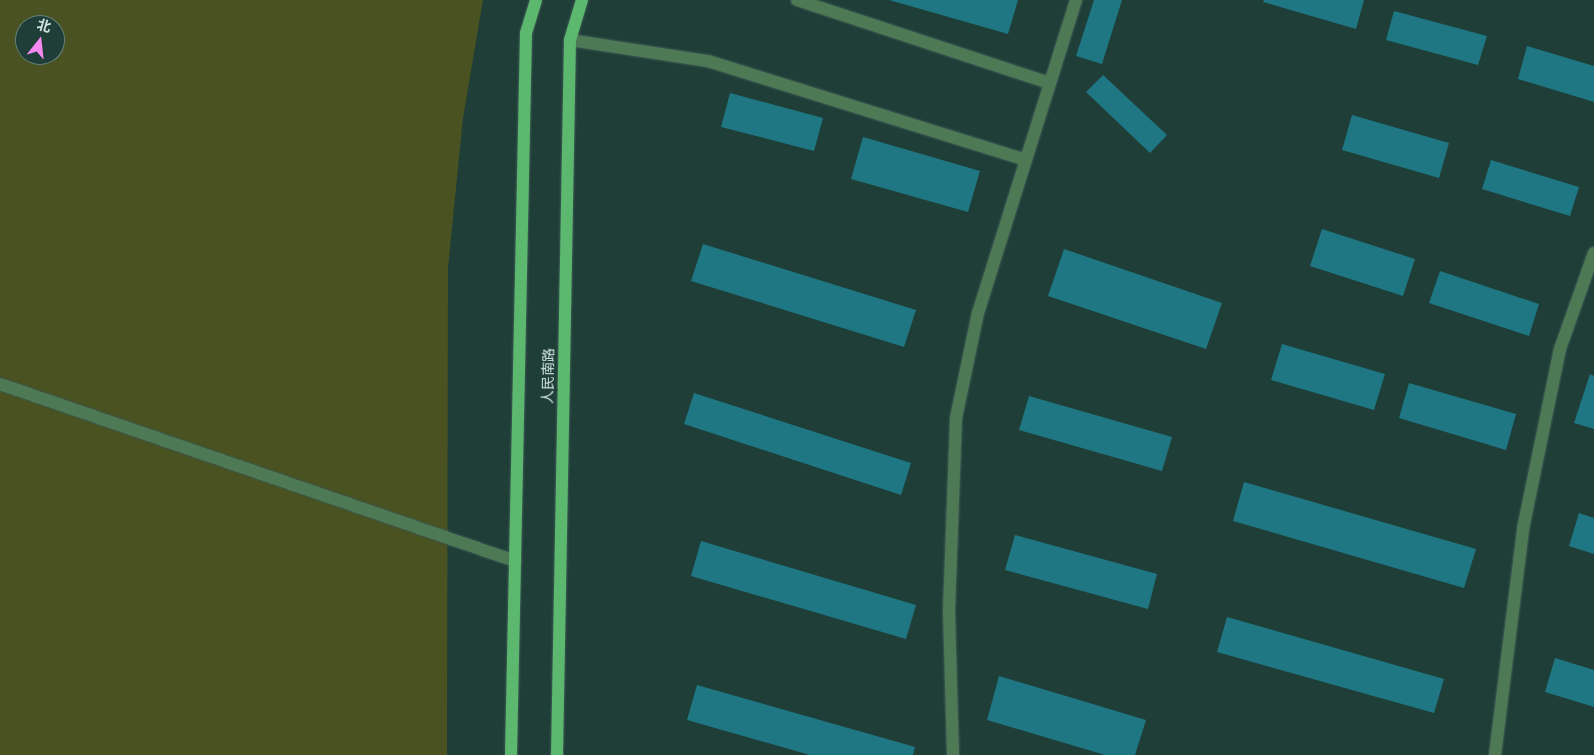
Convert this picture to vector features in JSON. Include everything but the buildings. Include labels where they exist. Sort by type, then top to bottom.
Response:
[{"type":"main road","points":[[511,755],[526,33],[536,0]]},
{"type":"main road","name":"人民南路","points":[[557,755],[570,40],[582,0]]},
{"type":"lane","points":[[797,0],[1050,83]]},
{"type":"lane","points":[[953,755],[949,610],[956,418],[978,313],[1076,0]]},
{"type":"lane","points":[[570,40],[708,61],[1026,160]]},
{"type":"lane","points":[[1496,755],[1523,529],[1560,349],[1594,253]]},
{"type":"lane","points":[[0,384],[515,561]]},
{"type":"green space","points":[[0,0],[483,0],[463,118],[448,268],[447,755],[0,755]]}]
